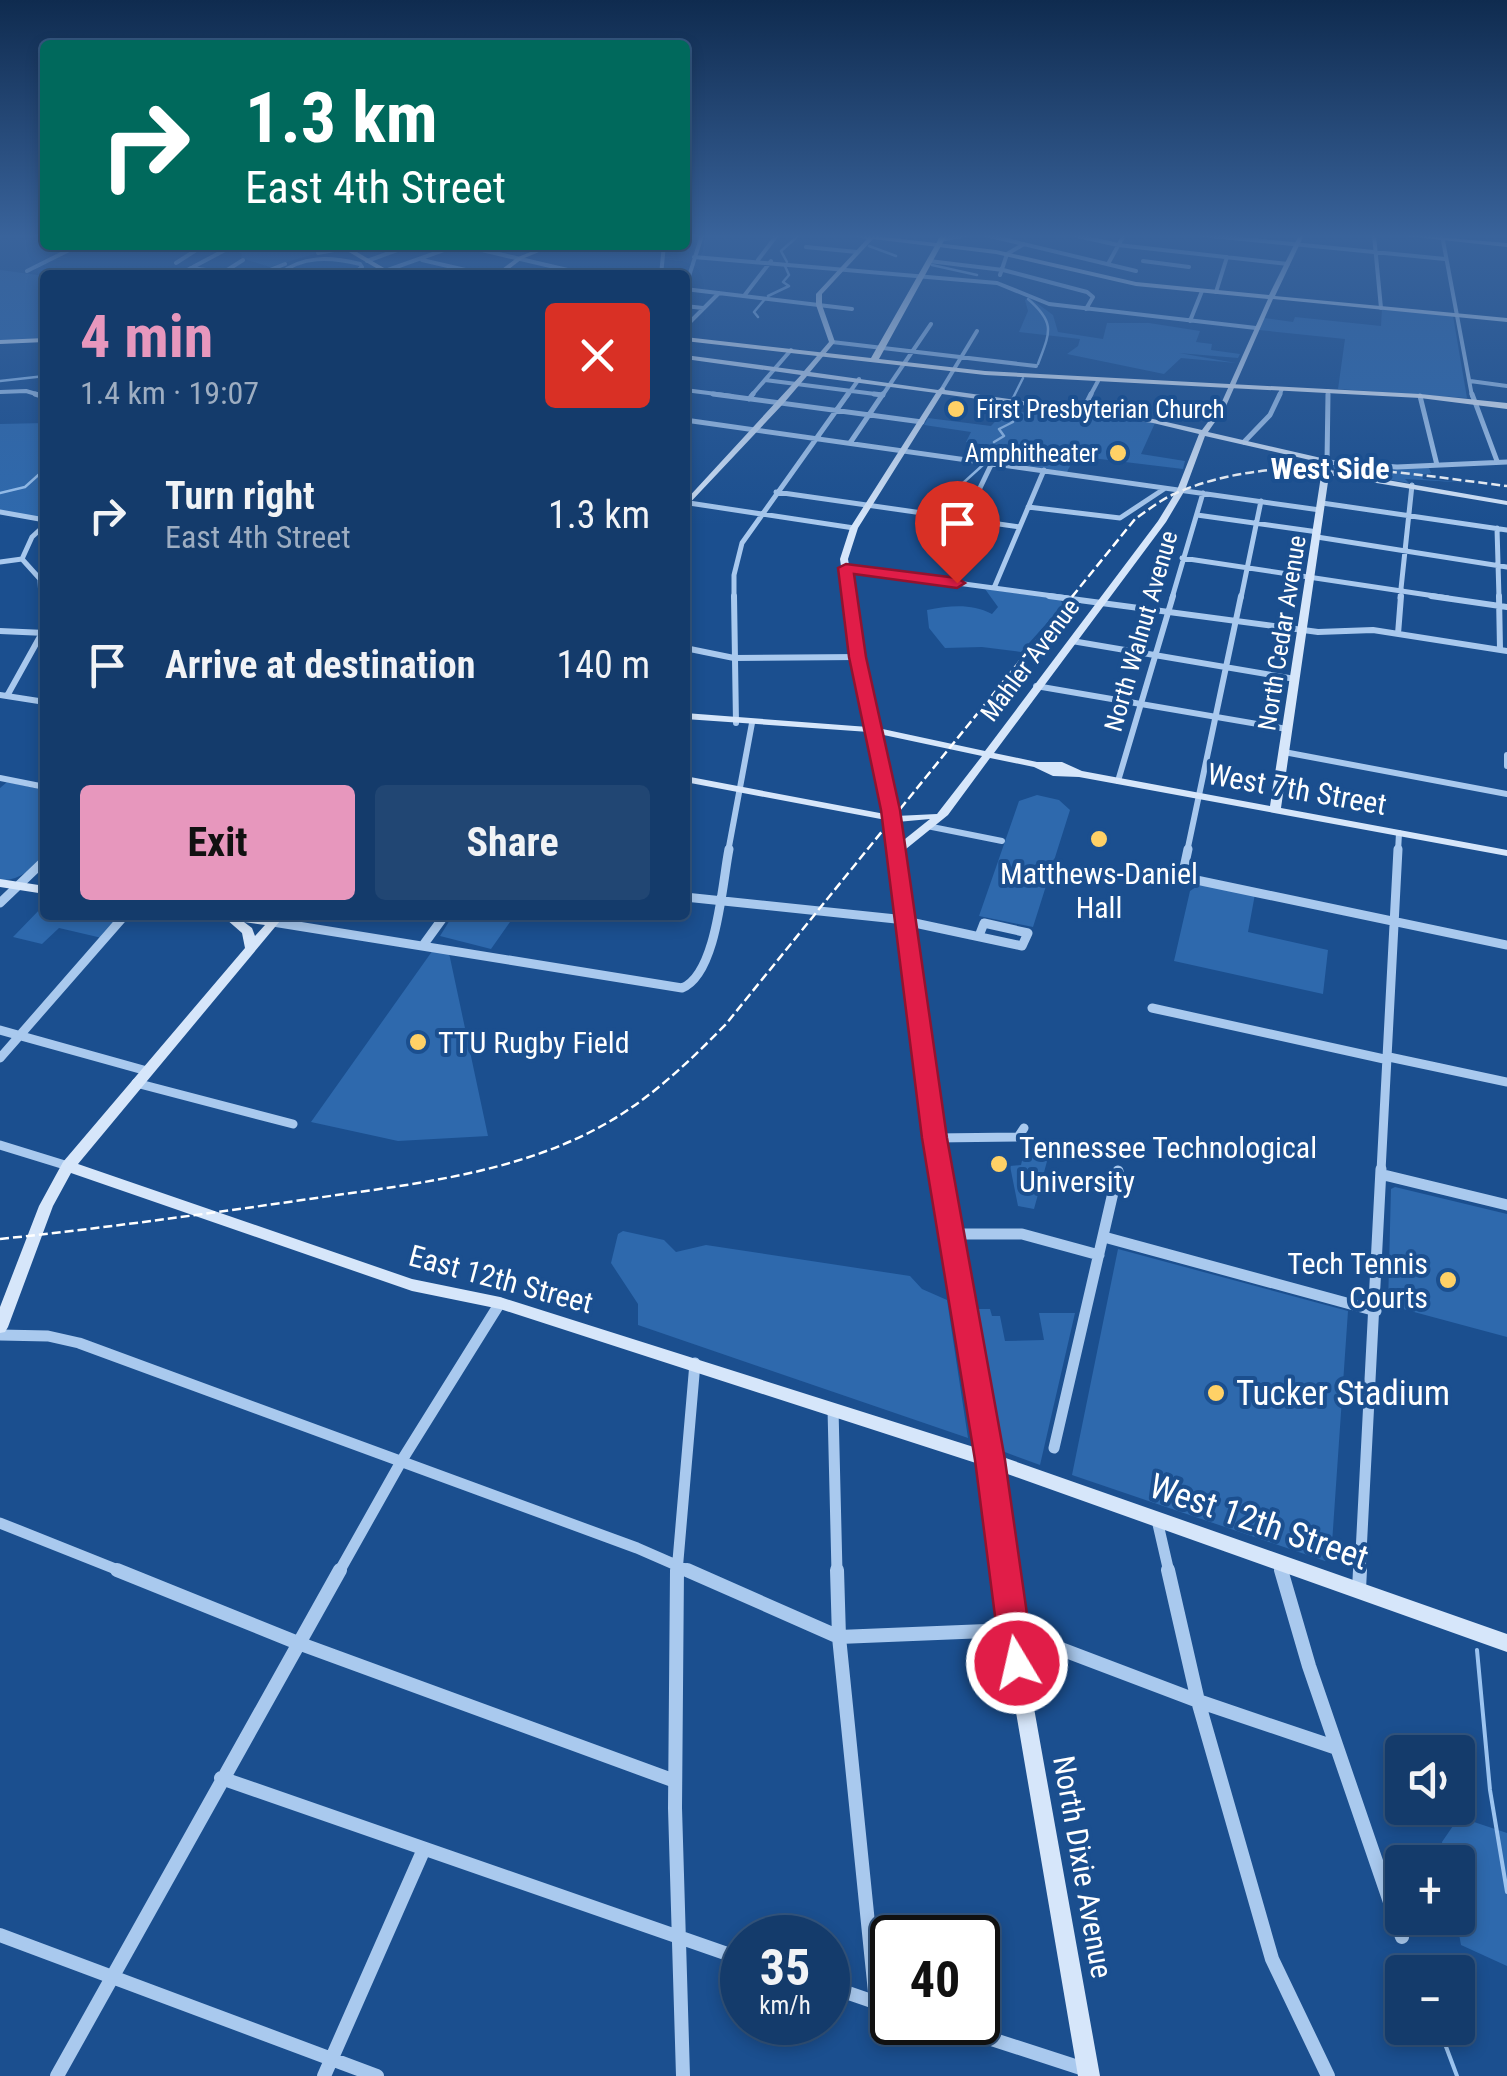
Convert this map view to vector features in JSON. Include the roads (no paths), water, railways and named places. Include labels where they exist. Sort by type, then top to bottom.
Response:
[{"type":"main road","points":[[874,360],[891,332]]},
{"type":"main road","points":[[690,340],[1098,381],[1420,396],[1507,406]]},
{"type":"main road","points":[[795,350],[831,343]]},
{"type":"street","points":[[690,502],[782,403],[831,343],[830,332]]},
{"type":"street","points":[[850,443],[926,332]]},
{"type":"street","points":[[942,389],[976,332]]},
{"type":"street","name":"North Walnut Avenue","points":[[1181,490],[1190,462],[1223,406],[1254,332]]},
{"type":"street","points":[[1461,332],[1472,401],[1497,461]]},
{"type":"street","points":[[0,342],[40,340]]},
{"type":"street","points":[[831,343],[1036,366]]},
{"type":"street","points":[[749,399],[795,350]]},
{"type":"street","points":[[690,358],[1083,410],[1206,432],[1344,474],[1507,503]]},
{"type":"street","points":[[736,722],[736,558],[744,535],[874,360]]},
{"type":"street","points":[[765,380],[884,395]]},
{"type":"street","points":[[1083,410],[1098,381]]},
{"type":"street","points":[[1470,381],[1507,386]]},
{"type":"street","points":[[1244,442],[1270,414],[1282,388]]},
{"type":"street","name":"North Dixie Avenue","points":[[942,389],[854,528],[845,548],[846,568],[858,657],[892,825],[934,1138],[990,1460],[1012,1630],[1089,2073]]},
{"type":"street","points":[[0,392],[26,391],[40,396]]},
{"type":"street","points":[[690,391],[922,422]]},
{"type":"street","points":[[1328,391],[1328,467]]},
{"type":"street","points":[[690,398],[696,392]]},
{"type":"street","points":[[1420,396],[1437,465]]},
{"type":"street","points":[[690,421],[1261,502],[1406,515],[1507,530]]},
{"type":"street","points":[[1028,507],[1126,517],[1144,500],[1169,488],[1190,462]]},
{"type":"street","points":[[1328,467],[1507,462]]},
{"type":"street","points":[[950,550],[992,463]]},
{"type":"street","name":"North Cedar Avenue","points":[[1275,810],[1328,467]]},
{"type":"street","points":[[994,588],[1044,470]]},
{"type":"street","points":[[1398,634],[1406,515],[1412,485]]},
{"type":"street","name":"Mahler Avenue","points":[[923,823],[944,813],[1148,542],[1181,490]]},
{"type":"street","points":[[776,492],[1020,527]]},
{"type":"street","name":"North Walnut Avenue","points":[[1118,781],[1204,493]]},
{"type":"street","points":[[1261,502],[1182,877],[1507,945]]},
{"type":"street","points":[[690,505],[854,528]]},
{"type":"street","points":[[0,512],[40,521]]},
{"type":"street","points":[[1197,515],[1507,567]]},
{"type":"street","points":[[22,559],[40,528]]},
{"type":"street","points":[[846,568],[1302,630],[1330,633],[1358,629],[1503,650],[1496,528]]},
{"type":"street","points":[[1182,558],[1503,606]]},
{"type":"street","points":[[0,562],[22,559],[38,573],[40,583]]},
{"type":"street","points":[[0,631],[40,633]]},
{"type":"street","points":[[40,638],[3,695],[40,701]]},
{"type":"street","points":[[1072,641],[1295,679]]},
{"type":"street","points":[[690,649],[734,658],[858,657]]},
{"type":"street","points":[[1036,686],[1287,729]]},
{"type":"street","name":"West 7th Street","points":[[690,717],[875,730],[1037,766],[1056,764],[1079,774],[1507,852]]},
{"type":"street","points":[[282,920],[671,988],[692,984],[708,961],[752,724]]},
{"type":"street","points":[[1284,752],[1507,794]]},
{"type":"street","points":[[1506,755],[1507,766]]},
{"type":"street","points":[[0,778],[40,786]]},
{"type":"street","points":[[690,781],[892,825],[923,823],[1002,841]]},
{"type":"street","points":[[896,852],[923,823]]},
{"type":"street","points":[[1359,1590],[1384,1175],[1386,1058],[1397,922],[1399,833]]},
{"type":"street","points":[[0,903],[40,865]]},
{"type":"street","points":[[0,884],[40,889]]},
{"type":"street","points":[[690,899],[906,921],[1024,946],[1028,933],[984,924],[979,936]]},
{"type":"street","points":[[0,1058],[121,920]]},
{"type":"street","points":[[232,920],[246,929],[251,949]]},
{"type":"street","points":[[0,1327],[46,1206],[68,1166],[275,920]]},
{"type":"street","points":[[424,944],[441,920]]},
{"type":"street","points":[[1152,1008],[1507,1082]]},
{"type":"street","points":[[0,1030],[147,1071]]},
{"type":"street","points":[[136,1083],[293,1124]]},
{"type":"street","points":[[934,1138],[1018,1137],[1024,1128]]},
{"type":"street","name":"East 12th Street","points":[[0,1145],[412,1284],[500,1303],[990,1460]]},
{"type":"street","points":[[1054,1448],[1118,1171]]},
{"type":"street","points":[[1384,1175],[1507,1204]]},
{"type":"street","points":[[949,1234],[1022,1234],[1099,1254]]},
{"type":"street","points":[[1104,1237],[1376,1311]]},
{"type":"street","points":[[56,2076],[402,1460],[500,1303]]},
{"type":"street","points":[[0,1336],[48,1336],[79,1343],[402,1460],[677,1566],[839,1637],[1012,1630],[1198,1701],[1337,1748]]},
{"type":"street","points":[[683,2076],[676,1937],[677,1566],[686,1422],[695,1363]]},
{"type":"street","points":[[833,1409],[839,1637],[870,1943]]},
{"type":"street","name":"West 12th Street","points":[[990,1460],[1507,1643]]},
{"type":"street","points":[[1156,1518],[1198,1701],[1272,1960],[1328,2076]]},
{"type":"street","points":[[0,1523],[298,1643],[675,1780]]},
{"type":"street","points":[[1278,1561],[1402,1938]]},
{"type":"street","points":[[222,1778],[720,1951]]},
{"type":"street","points":[[324,2076],[424,1849]]},
{"type":"street","points":[[0,1936],[377,2076]]},
{"type":"street","points":[[1000,2043],[1089,2073]]},
{"type":"waterway","points":[[1038,364],[1047,332]]},
{"type":"waterway","points":[[0,381],[40,377]]},
{"type":"waterway","points":[[1013,398],[1023,378]]},
{"type":"waterway","points":[[994,442],[1004,436],[999,429],[1013,422],[1007,417]]},
{"type":"waterway","points":[[931,512],[984,464]]},
{"type":"waterway","points":[[0,493],[25,487],[40,474]]},
{"type":"waterway","points":[[927,517],[923,525],[933,537],[931,542]]},
{"type":"waterway","points":[[1477,1650],[1490,1790],[1507,1892]]},
{"type":"waterway","points":[[1445,2045],[1457,2076]]},
{"type":"railway","points":[[0,1239],[419,1183],[493,1168],[563,1145],[596,1129],[665,1082],[726,1024],[1135,519],[1149,509],[1174,494],[1213,480],[1296,468],[1382,471],[1507,486]]},
{"type":"place","name":"First Presbyterian Church","points":[[956,409]]},
{"type":"place","name":"Amphitheater","points":[[1118,453]]},
{"type":"place","name":"Matthews-Daniel Hall","points":[[1099,839]]},
{"type":"place","name":"TTU Rugby Field","points":[[418,1042]]},
{"type":"place","name":"Tennessee Technological University","points":[[999,1164]]},
{"type":"place","name":"Tech Tennis Courts","points":[[1448,1280]]},
{"type":"place","name":"Tucker Stadium","points":[[1216,1393]]},
{"type":"district","name":"West Side","points":[[1330,468]]}]
